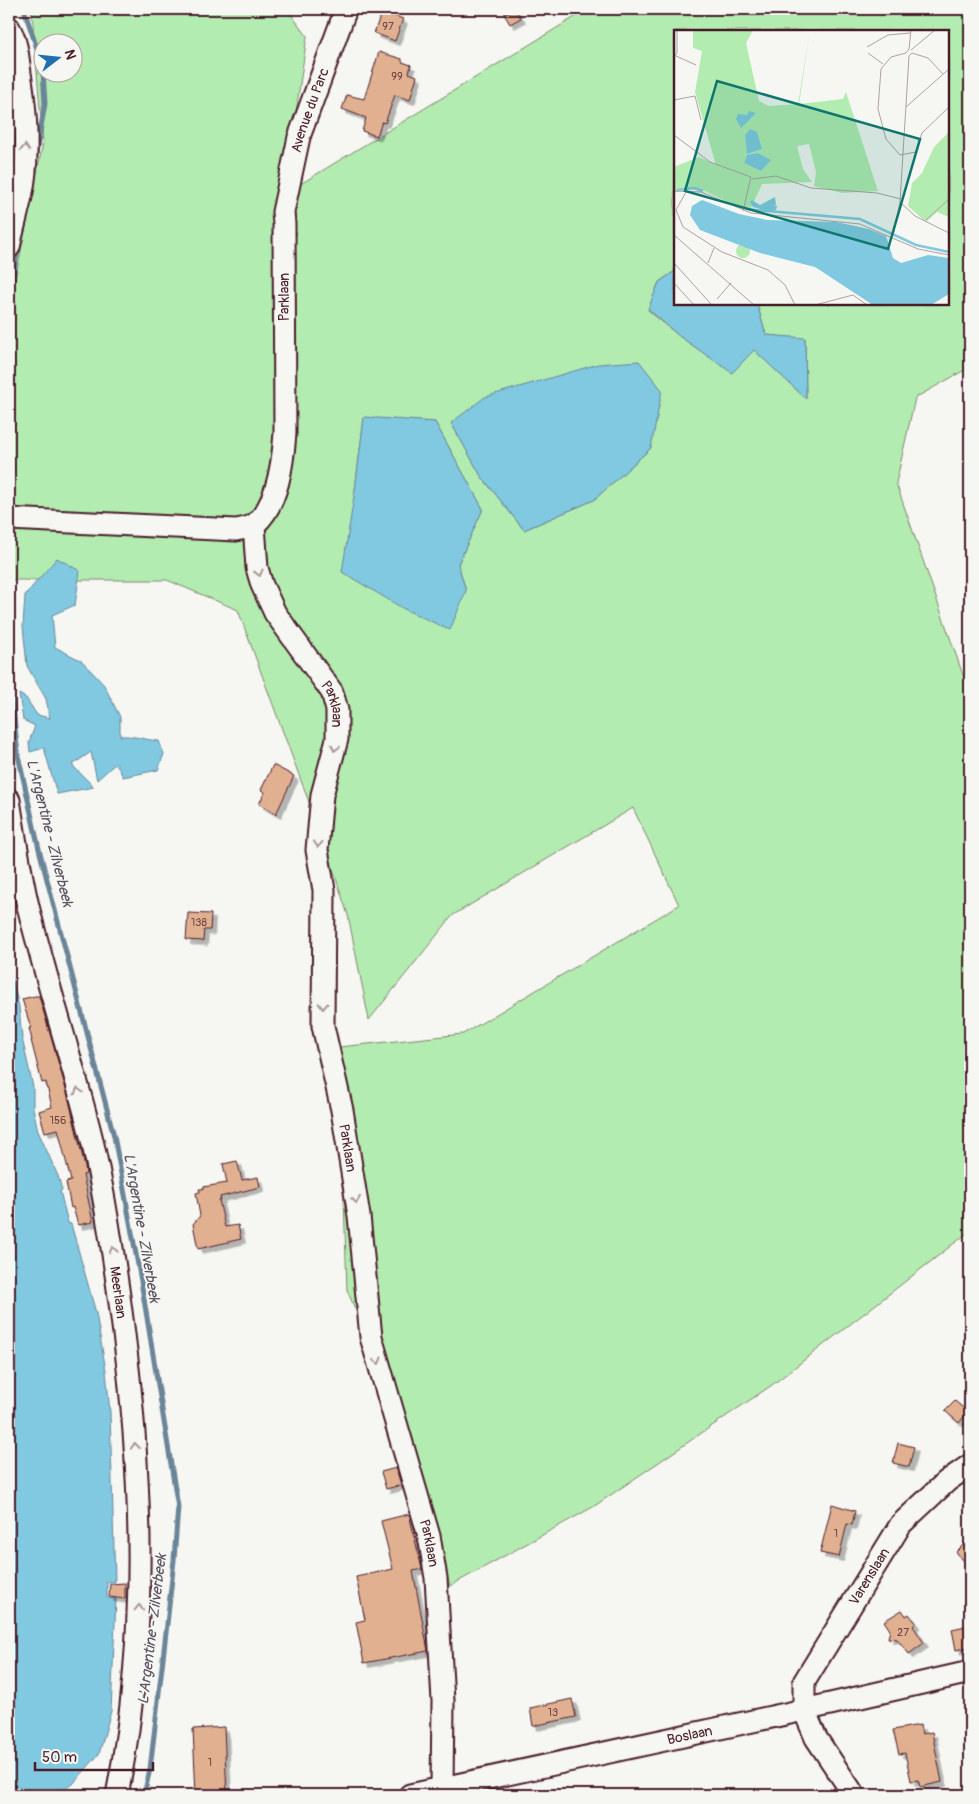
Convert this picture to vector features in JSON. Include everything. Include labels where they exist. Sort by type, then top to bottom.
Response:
[{"type":"street","name":"Avenue du Parc","points":[[282,212],[299,137],[346,9]]},
{"type":"street","points":[[9,28],[17,53],[24,94],[26,134],[23,187],[9,247]]},
{"type":"street","name":"Parklaan","points":[[282,212],[284,224],[285,433],[283,465],[275,491],[265,511],[254,525],[257,568],[275,613],[332,692],[337,710],[337,740],[322,796],[317,850],[324,890],[322,1026],[345,1129],[359,1216],[372,1337],[429,1536],[436,1578],[443,1701],[442,1788]]},
{"type":"street","points":[[9,520],[236,530],[254,525]]},
{"type":"street","name":"Meerlaan","points":[[9,800],[28,908],[92,1141],[114,1255],[132,1395],[140,1518],[140,1611],[131,1710],[117,1795]]},
{"type":"street","name":"Varenslaan","points":[[804,1710],[804,1682],[901,1524],[947,1480],[970,1465]]},
{"type":"street","name":"Boslaan","points":[[416,1795],[970,1672]]},
{"type":"street","points":[[804,1710],[816,1738],[854,1795]]},
{"type":"green space","points":[[27,9],[287,9],[307,36],[284,194],[588,9],[970,9],[970,367],[915,398],[896,483],[970,695],[970,1231],[772,1385],[593,1507],[450,1586],[415,1448],[347,1290],[339,1047],[463,1034],[679,905],[633,808],[453,915],[369,1020],[348,915],[327,851],[238,610],[167,580],[9,580],[9,309],[43,143],[38,82],[82,82],[82,32],[34,32],[32,13]],"holes":[[[364,418],[435,422],[483,509],[458,564],[466,591],[355,490]],[[452,424],[651,448],[594,500],[524,530],[481,476]]]},
{"type":"water","points":[[674,272],[674,305],[757,305],[766,335],[805,338],[806,399],[754,350],[732,373],[679,336],[648,309],[659,282]]},
{"type":"water","points":[[639,361],[662,390],[651,448],[594,500],[524,530],[481,476],[451,423],[485,397],[598,364]]},
{"type":"water","points":[[364,417],[435,422],[483,509],[458,564],[466,591],[450,630],[404,609],[342,572]]},
{"type":"water","points":[[57,558],[80,571],[75,605],[52,615],[55,647],[82,661],[104,685],[120,717],[120,736],[159,741],[164,754],[158,770],[123,777],[116,763],[97,780],[91,752],[72,765],[94,787],[57,794],[44,748],[30,752],[29,742],[35,726],[23,720],[19,694],[26,698],[37,715],[50,718],[46,699],[27,666],[23,626],[25,595]]},
{"type":"water","points":[[9,964],[19,1007],[22,1038],[33,1087],[33,1108],[38,1131],[58,1176],[68,1223],[71,1224],[96,1313],[106,1371],[110,1412],[115,1582],[107,1582],[107,1598],[116,1599],[111,1711],[99,1754],[73,1784],[53,1795],[9,1795]]},
{"type":"building","points":[[515,9],[521,18],[510,24],[504,14]]},
{"type":"building","points":[[382,11],[403,19],[395,41],[374,33]]},
{"type":"building","points":[[379,52],[402,59],[402,62],[411,65],[409,73],[417,76],[410,100],[395,95],[385,123],[382,122],[377,136],[362,131],[366,118],[342,109],[347,95],[364,99]]},
{"type":"building","points":[[273,765],[294,776],[276,814],[259,804],[265,792],[261,790]]},
{"type":"building","points":[[188,913],[211,914],[210,930],[204,930],[203,941],[186,940]]},
{"type":"building","points":[[39,996],[68,1096],[85,1167],[86,1174],[83,1175],[93,1222],[78,1225],[73,1207],[71,1208],[66,1182],[71,1181],[58,1129],[45,1132],[39,1111],[52,1107],[46,1082],[42,1083],[31,1040],[29,1028],[31,1028],[22,999]]},
{"type":"building","points":[[237,1161],[242,1180],[258,1177],[260,1187],[220,1197],[225,1227],[238,1225],[241,1239],[198,1249],[193,1224],[200,1216],[196,1193],[200,1192],[199,1189],[203,1189],[203,1187],[227,1183],[223,1164]]},
{"type":"building","points":[[955,1401],[968,1412],[959,1423],[945,1411]]},
{"type":"building","points":[[898,1443],[914,1447],[909,1467],[893,1463]]},
{"type":"building","points":[[396,1468],[401,1485],[386,1489],[381,1472]]},
{"type":"building","points":[[832,1504],[855,1511],[852,1525],[847,1524],[839,1557],[820,1553]]},
{"type":"building","points":[[409,1514],[422,1569],[413,1571],[428,1651],[364,1663],[356,1622],[365,1620],[356,1577],[393,1569],[381,1521]]},
{"type":"building","points":[[970,1538],[970,1568],[956,1552]]},
{"type":"building","points":[[125,1583],[125,1599],[109,1597],[110,1584]]},
{"type":"building","points":[[902,1610],[906,1616],[909,1614],[916,1623],[913,1626],[924,1643],[909,1654],[897,1639],[888,1638],[890,1630],[884,1621]]},
{"type":"building","points":[[970,1625],[970,1647],[956,1650],[952,1629]]},
{"type":"building","points":[[572,1699],[576,1717],[533,1726],[530,1708]]},
{"type":"building","points":[[920,1725],[922,1734],[932,1732],[942,1782],[920,1787],[918,1780],[911,1781],[905,1753],[899,1754],[893,1730]]},
{"type":"building","points":[[224,1727],[227,1795],[196,1795],[193,1729]]},
{"type":"waterway","name":"L'Argentine - Zilverbeek","points":[[24,9],[32,33]]},
{"type":"waterway","name":"L'Argentine - Zilverbeek","points":[[36,154],[45,104],[44,82]]},
{"type":"waterway","name":"L'Argentine - Zilverbeek","points":[[9,297],[18,248]]},
{"type":"waterway","name":"L'Argentine - Zilverbeek","points":[[9,672],[18,755],[39,849],[114,1136],[141,1281],[178,1507],[174,1560],[150,1769],[144,1795]]}]
